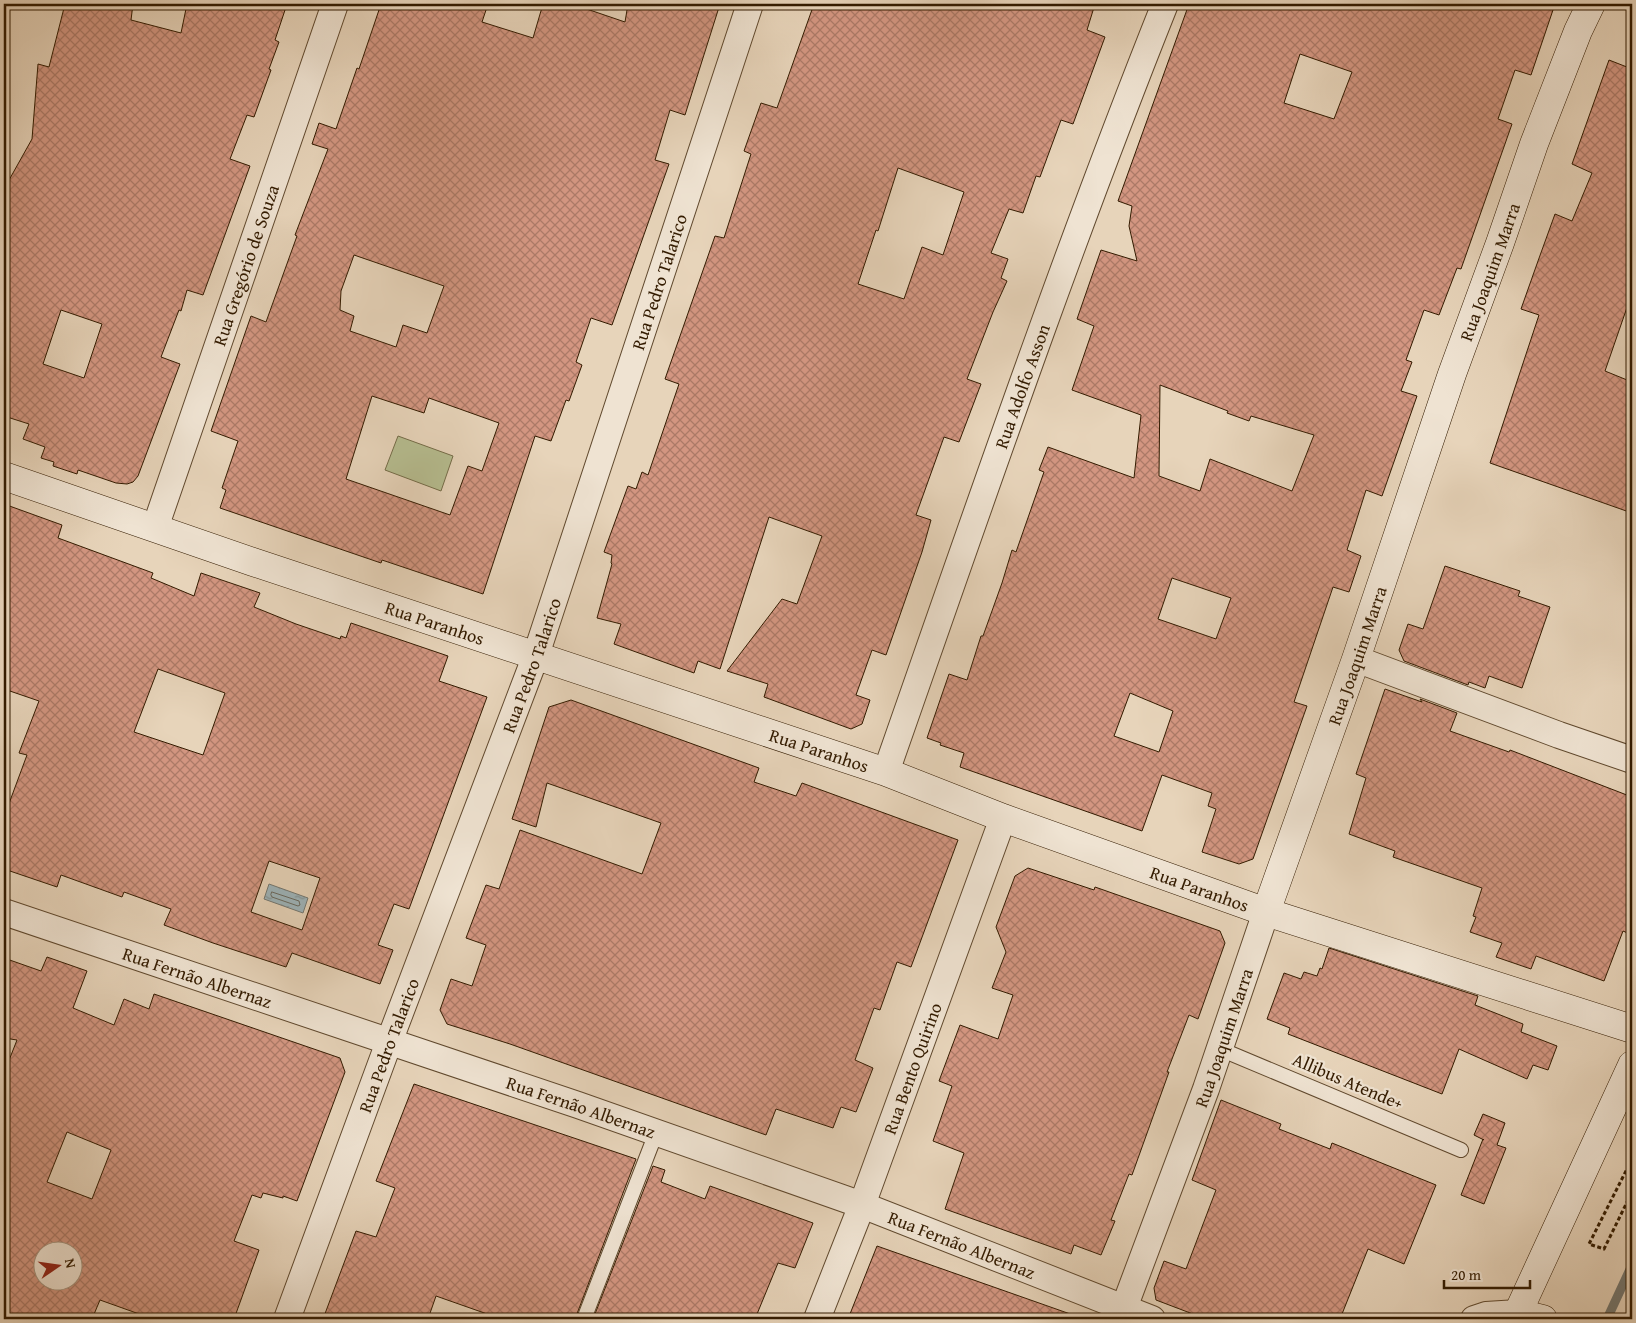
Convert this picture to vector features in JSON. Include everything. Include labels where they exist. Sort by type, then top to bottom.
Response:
[{"type":"street","name":"Rua Gregório de Souza","points":[[155,528],[335,4]]},
{"type":"street","name":"Rua Pedro Talarico","points":[[287,1319],[389,1042],[536,655],[750,4]]},
{"type":"street","name":"Rua Adolfo Asson","points":[[886,772],[1009,420],[1136,75],[1165,4]]},
{"type":"street","name":"Rua Joaquim Marra","points":[[1124,1308],[1220,1049],[1266,912],[1356,659],[1452,374],[1534,144],[1578,31],[1591,4]]},
{"type":"street","name":"Rua Paranhos","points":[[4,476],[262,566],[886,772],[1003,818],[1266,912],[1632,1029]]},
{"type":"street","points":[[1356,659],[1559,735],[1632,760]]},
{"type":"street","name":"Rua Bento Quirino","points":[[817,1319],[862,1205],[1003,818]]},
{"type":"street","name":"Rua Fernão Albernaz","points":[[4,912],[578,1105],[862,1205],[1152,1319]]},
{"type":"street","points":[[1474,1319],[1486,1315],[1525,1317],[1632,1066]]},
{"type":"lane","name":"Allibus Atende+","points":[[1220,1049],[1461,1150]]},
{"type":"lane","points":[[584,1319],[656,1133]]},
{"type":"path","points":[[1632,1159],[1589,1244],[1604,1249],[1632,1192]]},
{"type":"green space","points":[[398,436],[453,456],[441,491],[385,470]]},
{"type":"water","points":[[269,884],[308,898],[303,913],[264,899]]},
{"type":"building","points":[[65,4],[133,4],[131,20],[181,33],[187,4],[287,4],[275,40],[279,42],[269,69],[271,70],[254,117],[247,115],[230,159],[250,166],[203,295],[187,290],[181,311],[179,310],[161,357],[180,364],[138,476],[133,482],[127,484],[116,483],[78,470],[77,474],[53,466],[54,462],[41,458],[45,447],[23,439],[29,424],[4,416],[4,189],[32,139],[38,64],[49,67]],"holes":[[[61,310],[102,324],[84,378],[43,364]]]},
{"type":"building","points":[[381,4],[488,4],[482,22],[533,38],[543,4],[572,4],[625,22],[628,4],[720,4],[685,115],[670,110],[655,160],[669,164],[612,325],[591,318],[576,362],[582,365],[569,401],[566,400],[551,441],[535,436],[483,594],[382,560],[381,563],[220,508],[226,490],[222,488],[238,441],[211,431],[251,316],[266,322],[297,236],[295,235],[328,149],[312,144],[319,123],[336,129],[357,68],[359,69]],"holes":[[[354,255],[444,286],[427,333],[403,325],[396,347],[350,331],[354,316],[340,310],[341,291]],[[372,396],[424,413],[429,398],[499,423],[482,471],[468,466],[450,515],[346,479]]]},
{"type":"building","points":[[814,4],[1095,4],[1087,30],[1105,37],[1073,124],[1061,120],[1040,177],[1036,176],[1023,213],[1009,209],[991,253],[1008,259],[1001,278],[1007,281],[967,379],[981,384],[959,442],[944,437],[916,515],[931,520],[922,552],[886,655],[872,650],[856,695],[870,700],[862,724],[851,729],[764,697],[768,684],[727,671],[782,599],[797,604],[822,536],[769,517],[720,669],[698,661],[694,673],[614,644],[621,624],[597,618],[612,564],[612,555],[604,552],[628,486],[636,489],[642,472],[648,475],[679,384],[665,379],[715,236],[724,238],[751,154],[744,151],[761,103],[777,108]],"holes":[[[898,168],[964,192],[943,255],[922,247],[904,299],[858,284],[876,230],[878,231]]]},
{"type":"building","points":[[1189,4],[1477,4],[1534,6],[1535,4],[1555,4],[1531,75],[1515,70],[1498,119],[1512,124],[1461,269],[1457,268],[1439,315],[1424,310],[1406,360],[1412,362],[1401,391],[1417,396],[1382,496],[1366,490],[1347,550],[1361,556],[1349,592],[1333,587],[1294,702],[1307,706],[1253,859],[1239,864],[1202,852],[1216,809],[1208,806],[1212,793],[1162,775],[1142,831],[960,767],[964,753],[940,745],[941,743],[927,738],[949,674],[967,680],[1012,550],[1016,552],[1044,472],[1039,470],[1048,447],[1134,478],[1141,415],[1072,390],[1094,326],[1077,319],[1101,250],[1137,261],[1129,226],[1132,206],[1118,201]],"holes":[[[1300,54],[1352,72],[1334,119],[1284,103]],[[1160,385],[1249,421],[1251,416],[1314,435],[1292,491],[1210,459],[1200,491],[1159,476]],[[1172,578],[1231,598],[1216,639],[1158,619]],[[1130,693],[1173,711],[1159,752],[1114,736]]]},
{"type":"building","points":[[1609,60],[1632,69],[1632,293],[1605,371],[1632,382],[1632,513],[1490,463],[1539,315],[1521,309],[1555,214],[1572,221],[1592,173],[1572,164]]},
{"type":"building","points":[[4,504],[62,525],[58,538],[153,573],[151,578],[194,596],[201,573],[260,593],[254,607],[340,639],[341,636],[346,638],[351,623],[448,656],[439,681],[487,697],[409,909],[394,904],[378,945],[393,950],[380,984],[292,953],[286,967],[213,943],[164,925],[171,909],[124,892],[122,897],[61,875],[57,887],[4,869],[4,817],[27,755],[19,753],[39,701],[4,689]],"holes":[[[158,669],[225,693],[203,755],[134,732]],[[269,861],[320,878],[302,930],[251,912]]]},
{"type":"building","points":[[1445,566],[1520,591],[1518,596],[1550,607],[1522,688],[1489,676],[1485,688],[1469,682],[1468,685],[1404,661],[1399,650],[1408,624],[1423,629]]},
{"type":"building","points":[[1385,689],[1422,702],[1420,699],[1457,713],[1450,731],[1509,752],[1510,750],[1632,797],[1632,935],[1623,931],[1604,981],[1536,956],[1531,969],[1496,957],[1502,943],[1470,932],[1476,917],[1473,916],[1482,888],[1393,857],[1395,851],[1349,834],[1366,778],[1356,774]]},
{"type":"building","points":[[571,700],[759,768],[754,782],[796,796],[802,783],[958,840],[911,967],[897,962],[880,1010],[874,1008],[855,1060],[873,1068],[856,1112],[841,1107],[833,1128],[776,1109],[766,1135],[510,1044],[447,1024],[440,1010],[451,979],[472,986],[486,945],[466,938],[486,885],[499,889],[520,830],[642,874],[661,823],[547,783],[536,827],[512,819],[549,707]]},
{"type":"building","points":[[1028,868],[1094,890],[1095,887],[1220,931],[1225,943],[1198,1019],[1189,1015],[1167,1072],[1169,1072],[1132,1175],[1129,1174],[1111,1220],[1115,1221],[1101,1255],[1074,1245],[1071,1254],[945,1209],[964,1153],[933,1141],[952,1086],[939,1081],[960,1025],[998,1039],[1013,995],[992,988],[1006,952],[996,927],[1015,876]]},
{"type":"building","points":[[1329,948],[1478,996],[1475,1005],[1523,1024],[1521,1032],[1557,1046],[1548,1070],[1533,1065],[1527,1079],[1459,1049],[1442,1094],[1288,1034],[1290,1028],[1267,1019],[1284,973],[1301,979],[1304,972],[1317,976],[1320,968],[1322,969]]},
{"type":"building","points":[[47,957],[87,971],[73,1008],[114,1025],[124,999],[149,1009],[154,994],[340,1058],[345,1072],[297,1201],[283,1196],[283,1198],[263,1193],[261,1198],[252,1195],[234,1241],[259,1250],[234,1319],[141,1319],[142,1315],[100,1300],[92,1319],[4,1319],[4,1073],[17,1040],[4,1038],[4,958],[41,971]],"holes":[[[67,1132],[111,1150],[92,1199],[47,1182]]]},
{"type":"building","points":[[414,1084],[636,1159],[575,1319],[488,1319],[490,1315],[436,1296],[428,1319],[323,1319],[356,1231],[376,1237],[395,1188],[376,1181]]},
{"type":"building","points":[[1221,1100],[1281,1124],[1279,1129],[1330,1149],[1332,1143],[1436,1185],[1404,1264],[1368,1249],[1340,1319],[1206,1319],[1156,1300],[1154,1288],[1164,1261],[1186,1269],[1216,1190],[1192,1180]]},
{"type":"building","points":[[1483,1114],[1505,1123],[1497,1145],[1506,1148],[1484,1204],[1461,1195],[1483,1139],[1474,1135]]},
{"type":"building","points":[[653,1166],[665,1170],[661,1182],[705,1199],[710,1186],[813,1223],[795,1268],[778,1263],[755,1319],[593,1319]]},
{"type":"building","points":[[877,1246],[1076,1316],[1075,1319],[848,1319]]},
{"type":"waterway","points":[[1607,1319],[1632,1265]]}]
